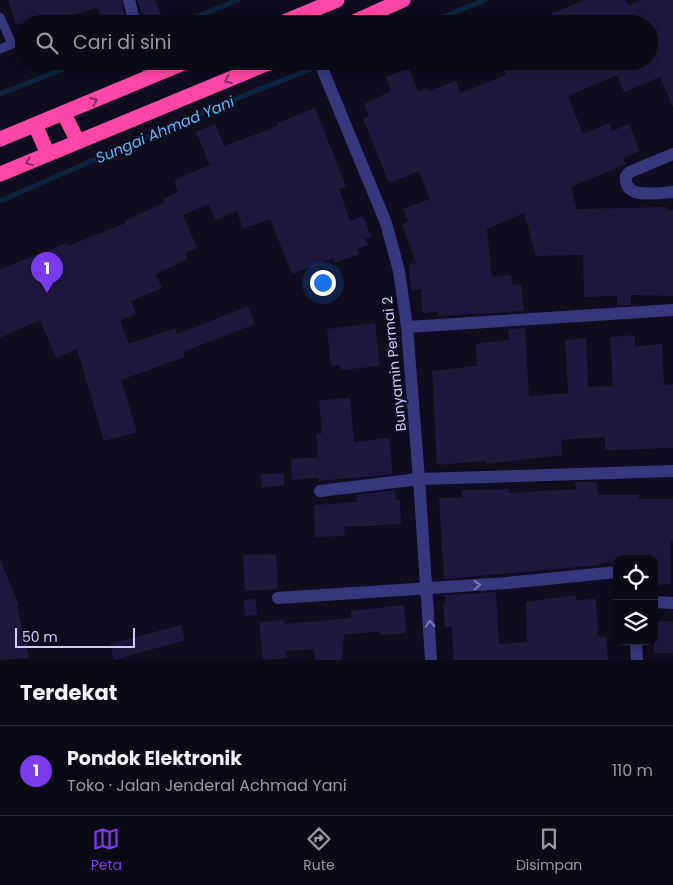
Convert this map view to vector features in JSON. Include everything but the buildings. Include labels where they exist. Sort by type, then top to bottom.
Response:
[{"type":"highway","points":[[296,15],[319,3],[337,0]]},
{"type":"highway","points":[[369,15],[403,0]]},
{"type":"highway","points":[[0,139],[167,70]]},
{"type":"highway","points":[[0,174],[251,70]]},
{"type":"highway","points":[[64,114],[78,142]]},
{"type":"highway","points":[[35,125],[48,154]]},
{"type":"street","points":[[129,0],[133,15]]},
{"type":"street","points":[[148,70],[150,77]]},
{"type":"street","name":"Bunyamin Permai 2","points":[[323,70],[386,223],[399,271],[406,327],[419,479],[432,660]]},
{"type":"street","points":[[673,154],[630,172],[626,176],[625,182],[636,193],[673,192]]},
{"type":"street","points":[[406,327],[673,310]]},
{"type":"street","points":[[320,491],[419,479],[673,471]]},
{"type":"street","points":[[278,598],[507,583],[613,572]]},
{"type":"street","points":[[658,602],[673,603]]},
{"type":"street","points":[[636,645],[637,660]]},
{"type":"lane","points":[[0,18],[12,44],[0,49]]},
{"type":"waterway","name":"Sungai Ahmad Yani","points":[[200,15],[238,0]]},
{"type":"waterway","name":"Sungai Ahmad Yani","points":[[448,15],[485,0]]},
{"type":"waterway","name":"Sungai Ahmad Yani","points":[[0,94],[60,70]]},
{"type":"waterway","name":"Sungai Ahmad Yani","points":[[0,201],[220,105],[308,70]]},
{"type":"place","name":"Pondok Elektronik","points":[[47,293]]}]
